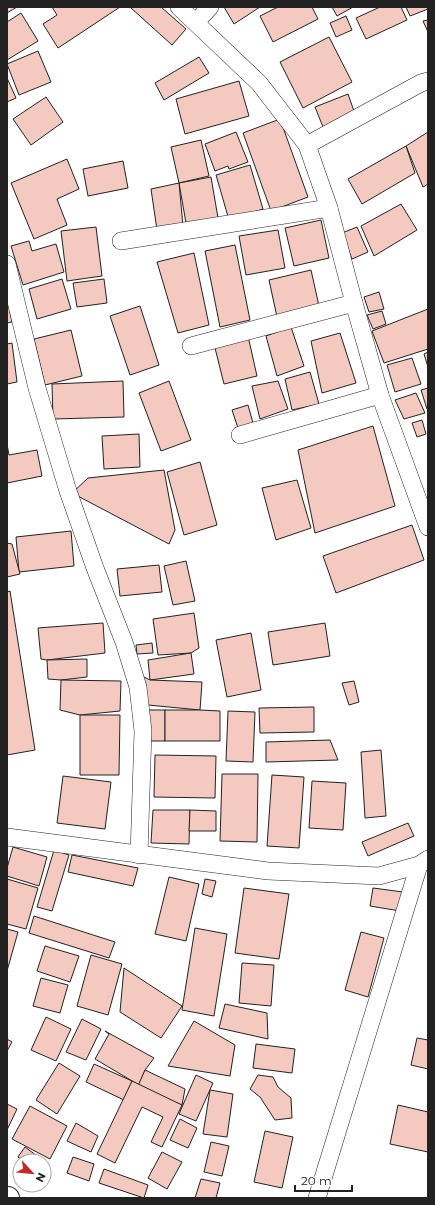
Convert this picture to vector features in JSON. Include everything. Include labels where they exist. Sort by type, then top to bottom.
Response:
[{"type":"street","points":[[179,7],[259,83],[306,146],[329,208],[380,396],[428,527]]},
{"type":"street","points":[[196,22],[210,7]]},
{"type":"street","points":[[306,146],[421,83],[428,81]]},
{"type":"street","points":[[121,241],[329,208]]},
{"type":"street","points":[[7,264],[37,388],[68,491],[95,568],[124,642],[138,687],[143,731],[139,855]]},
{"type":"street","points":[[191,346],[354,303]]},
{"type":"street","points":[[240,435],[380,396]]},
{"type":"street","points":[[7,837],[268,871],[378,876],[424,862]]},
{"type":"street","points":[[316,1198],[424,862]]},
{"type":"building","points":[[7,7],[17,7],[7,13]]},
{"type":"building","points":[[52,7],[120,7],[58,48],[43,24],[57,15]]},
{"type":"building","points":[[161,7],[186,29],[172,45],[131,8]]},
{"type":"building","points":[[224,7],[260,7],[234,24]]},
{"type":"building","points":[[278,7],[312,7],[318,19],[273,42],[260,16]]},
{"type":"building","points":[[332,7],[353,7],[337,16]]},
{"type":"building","points":[[380,7],[401,7],[407,20],[366,39],[356,18]]},
{"type":"building","points":[[406,7],[428,7],[428,9],[410,16]]},
{"type":"building","points":[[21,13],[38,41],[7,60],[7,22]]},
{"type":"building","points":[[346,16],[352,30],[336,37],[330,23]]},
{"type":"building","points":[[428,20],[428,32],[423,21]]},
{"type":"building","points":[[329,37],[352,82],[303,108],[280,62]]},
{"type":"building","points":[[38,51],[51,82],[19,95],[7,64]]},
{"type":"building","points":[[199,57],[209,73],[164,100],[155,83]]},
{"type":"building","points":[[7,78],[16,98],[7,102]]},
{"type":"building","points":[[239,81],[249,116],[185,134],[176,99]]},
{"type":"building","points":[[348,94],[355,114],[323,127],[315,107]]},
{"type":"building","points":[[46,97],[63,122],[31,145],[13,119]]},
{"type":"building","points":[[280,119],[308,197],[271,211],[243,133]]},
{"type":"building","points":[[236,132],[248,162],[229,169],[228,166],[215,171],[205,144]]},
{"type":"building","points":[[428,132],[428,184],[423,187],[406,146]]},
{"type":"building","points":[[201,140],[209,176],[179,183],[171,147]]},
{"type":"building","points":[[406,146],[415,173],[362,204],[348,179]]},
{"type":"building","points":[[67,159],[79,189],[57,199],[67,225],[34,239],[11,183]]},
{"type":"building","points":[[123,161],[128,188],[88,196],[83,169]]},
{"type":"building","points":[[250,165],[263,209],[229,220],[216,175]]},
{"type":"building","points":[[211,177],[218,218],[186,223],[179,183]]},
{"type":"building","points":[[179,183],[183,226],[157,230],[151,189]]},
{"type":"building","points":[[401,204],[417,230],[374,256],[361,226]]},
{"type":"building","points":[[321,220],[329,258],[294,266],[285,228]]},
{"type":"building","points":[[96,227],[102,276],[67,281],[61,231]]},
{"type":"building","points":[[357,227],[368,252],[352,259],[342,233]]},
{"type":"building","points":[[278,230],[285,268],[246,275],[239,236]]},
{"type":"building","points":[[29,241],[32,251],[56,244],[64,272],[23,285],[11,246]]},
{"type":"building","points":[[235,245],[250,320],[220,327],[205,251]]},
{"type":"building","points":[[194,253],[209,325],[178,333],[157,262]]},
{"type":"building","points":[[311,270],[319,306],[277,317],[269,280]]},
{"type":"building","points":[[62,279],[71,309],[37,319],[29,289]]},
{"type":"building","points":[[104,279],[107,303],[77,307],[73,283]]},
{"type":"building","points":[[379,292],[384,309],[369,312],[364,297]]},
{"type":"building","points":[[7,298],[12,322],[7,323]]},
{"type":"building","points":[[140,306],[159,365],[130,375],[110,316]]},
{"type":"building","points":[[428,309],[428,349],[384,363],[372,331]]},
{"type":"building","points":[[382,311],[386,324],[373,329],[367,315]]},
{"type":"building","points":[[291,327],[304,366],[277,376],[266,336]]},
{"type":"building","points":[[71,330],[82,376],[45,385],[34,339]]},
{"type":"building","points":[[340,333],[356,383],[322,393],[311,341]]},
{"type":"building","points":[[248,336],[257,376],[224,384],[214,344]]},
{"type":"building","points":[[12,343],[17,382],[7,384],[7,344]]},
{"type":"building","points":[[428,352],[428,367],[424,354]]},
{"type":"building","points":[[412,358],[421,384],[395,392],[387,365]]},
{"type":"building","points":[[310,372],[319,404],[292,410],[285,379]]},
{"type":"building","points":[[123,381],[124,417],[53,419],[52,384]]},
{"type":"building","points":[[169,381],[191,440],[161,451],[139,393]]},
{"type":"building","points":[[278,381],[288,409],[260,419],[252,386]]},
{"type":"building","points":[[428,388],[428,409],[427,409],[421,390]]},
{"type":"building","points":[[416,393],[425,413],[404,419],[395,400]]},
{"type":"building","points":[[248,405],[253,423],[238,428],[232,410]]},
{"type":"building","points":[[422,420],[426,434],[417,437],[412,423]]},
{"type":"building","points":[[373,426],[395,506],[315,533],[298,450]]},
{"type":"building","points":[[139,434],[140,467],[104,469],[102,436]]},
{"type":"building","points":[[7,444],[9,455],[37,450],[42,476],[7,483]]},
{"type":"building","points":[[200,462],[217,525],[184,535],[167,472]]},
{"type":"building","points":[[164,470],[175,530],[169,544],[72,493],[88,478]]},
{"type":"building","points":[[297,480],[311,528],[276,540],[262,488]]},
{"type":"building","points":[[412,525],[424,560],[336,593],[323,556]]},
{"type":"building","points":[[71,531],[74,566],[19,572],[16,537]]},
{"type":"building","points":[[7,543],[12,544],[20,574],[7,577]]},
{"type":"building","points":[[186,561],[195,601],[173,605],[164,566]]},
{"type":"building","points":[[159,565],[162,592],[120,596],[117,569]]},
{"type":"building","points":[[10,591],[35,750],[7,755],[7,592]]},
{"type":"building","points":[[194,613],[199,648],[191,653],[158,655],[153,619]]},
{"type":"building","points":[[103,623],[105,653],[47,660],[41,659],[38,628]]},
{"type":"building","points":[[325,623],[330,656],[273,665],[268,632]]},
{"type":"building","points":[[251,633],[261,690],[227,697],[216,640]]},
{"type":"building","points":[[152,643],[153,653],[137,654],[136,645]]},
{"type":"building","points":[[191,653],[194,674],[150,680],[148,660]]},
{"type":"building","points":[[87,659],[87,677],[61,680],[48,679],[47,660]]},
{"type":"building","points":[[142,676],[150,680],[202,682],[200,710],[148,705]]},
{"type":"building","points":[[61,680],[121,681],[120,711],[80,715],[60,710]]},
{"type":"building","points":[[354,681],[359,702],[349,705],[342,683]]},
{"type":"building","points":[[314,707],[314,732],[260,733],[259,708]]},
{"type":"building","points":[[149,710],[165,710],[165,741],[149,741]]},
{"type":"building","points":[[165,710],[220,711],[220,741],[165,741]]},
{"type":"building","points":[[228,711],[255,712],[253,762],[226,761]]},
{"type":"building","points":[[80,715],[120,715],[119,775],[80,775]]},
{"type":"building","points":[[330,740],[338,760],[266,762],[266,742]]},
{"type":"building","points":[[381,750],[386,816],[365,818],[361,752]]},
{"type":"building","points":[[155,755],[216,756],[215,798],[154,797]]},
{"type":"building","points":[[222,774],[258,774],[257,842],[220,841]]},
{"type":"building","points":[[272,775],[304,777],[299,848],[267,846]]},
{"type":"building","points":[[63,776],[111,782],[105,829],[57,823]]},
{"type":"building","points":[[312,781],[346,783],[343,830],[309,828]]},
{"type":"building","points":[[153,810],[190,810],[189,844],[151,843]]},
{"type":"building","points":[[190,810],[216,811],[216,831],[189,831]]},
{"type":"building","points":[[408,823],[414,836],[368,856],[362,842]]},
{"type":"building","points":[[13,847],[47,857],[39,886],[7,876],[7,868]]},
{"type":"building","points":[[54,850],[69,855],[52,911],[37,907]]},
{"type":"building","points":[[72,855],[138,868],[133,886],[68,872]]},
{"type":"building","points":[[169,877],[199,884],[186,941],[155,934]]},
{"type":"building","points":[[7,879],[38,888],[26,929],[7,924]]},
{"type":"building","points":[[205,879],[216,881],[212,897],[202,894]]},
{"type":"building","points":[[244,888],[289,894],[279,959],[235,953]]},
{"type":"building","points":[[373,888],[403,892],[400,911],[370,906]]},
{"type":"building","points":[[34,916],[115,942],[109,958],[29,933]]},
{"type":"building","points":[[195,928],[227,934],[214,1016],[182,1010]]},
{"type":"building","points":[[7,929],[18,932],[7,971]]},
{"type":"building","points":[[361,932],[384,938],[368,997],[345,990]]},
{"type":"building","points":[[45,946],[79,956],[70,982],[37,971]]},
{"type":"building","points":[[91,955],[122,964],[108,1015],[77,1006]]},
{"type":"building","points":[[242,963],[274,965],[271,1006],[239,1003]]},
{"type":"building","points":[[124,968],[182,1006],[161,1038],[120,1012]]},
{"type":"building","points":[[41,978],[68,985],[60,1013],[33,1006]]},
{"type":"building","points":[[225,1004],[267,1013],[268,1039],[219,1028]]},
{"type":"building","points":[[46,1017],[71,1029],[56,1061],[31,1050]]},
{"type":"building","points":[[82,1019],[101,1029],[86,1060],[66,1052]]},
{"type":"building","points":[[194,1021],[235,1045],[230,1076],[168,1066]]},
{"type":"building","points":[[105,1031],[154,1058],[145,1070],[139,1085],[95,1059],[109,1034]]},
{"type":"building","points":[[417,1038],[428,1040],[428,1069],[411,1065]]},
{"type":"building","points":[[7,1039],[12,1042],[7,1051]]},
{"type":"building","points":[[256,1044],[295,1049],[292,1073],[253,1068]]},
{"type":"building","points":[[59,1063],[80,1076],[57,1114],[36,1100]]},
{"type":"building","points":[[94,1064],[132,1081],[124,1100],[86,1082]]},
{"type":"building","points":[[145,1070],[185,1089],[182,1105],[137,1088]]},
{"type":"building","points":[[196,1075],[213,1083],[196,1121],[179,1114]]},
{"type":"building","points":[[258,1075],[273,1077],[278,1087],[291,1098],[292,1118],[275,1120],[260,1097],[250,1089]]},
{"type":"building","points":[[132,1081],[182,1105],[162,1147],[151,1142],[163,1117],[142,1107],[115,1163],[97,1154]]},
{"type":"building","points":[[210,1090],[233,1094],[227,1137],[203,1134]]},
{"type":"building","points":[[7,1104],[17,1109],[7,1130]]},
{"type":"building","points":[[398,1105],[428,1112],[428,1152],[390,1144]]},
{"type":"building","points":[[30,1106],[67,1126],[52,1155],[52,1153],[39,1153],[12,1139]]},
{"type":"building","points":[[180,1119],[197,1128],[188,1148],[170,1140]]},
{"type":"building","points":[[76,1123],[98,1136],[91,1152],[67,1141]]},
{"type":"building","points":[[265,1131],[293,1137],[282,1188],[254,1182]]},
{"type":"building","points":[[211,1142],[229,1146],[222,1176],[204,1172]]},
{"type":"building","points":[[25,1147],[33,1153],[21,1153]]},
{"type":"building","points":[[162,1152],[182,1162],[167,1189],[148,1178]]},
{"type":"building","points":[[73,1157],[94,1164],[89,1181],[67,1173]]},
{"type":"building","points":[[104,1169],[148,1185],[144,1198],[99,1183]]},
{"type":"building","points":[[201,1179],[220,1183],[216,1198],[195,1198]]}]
